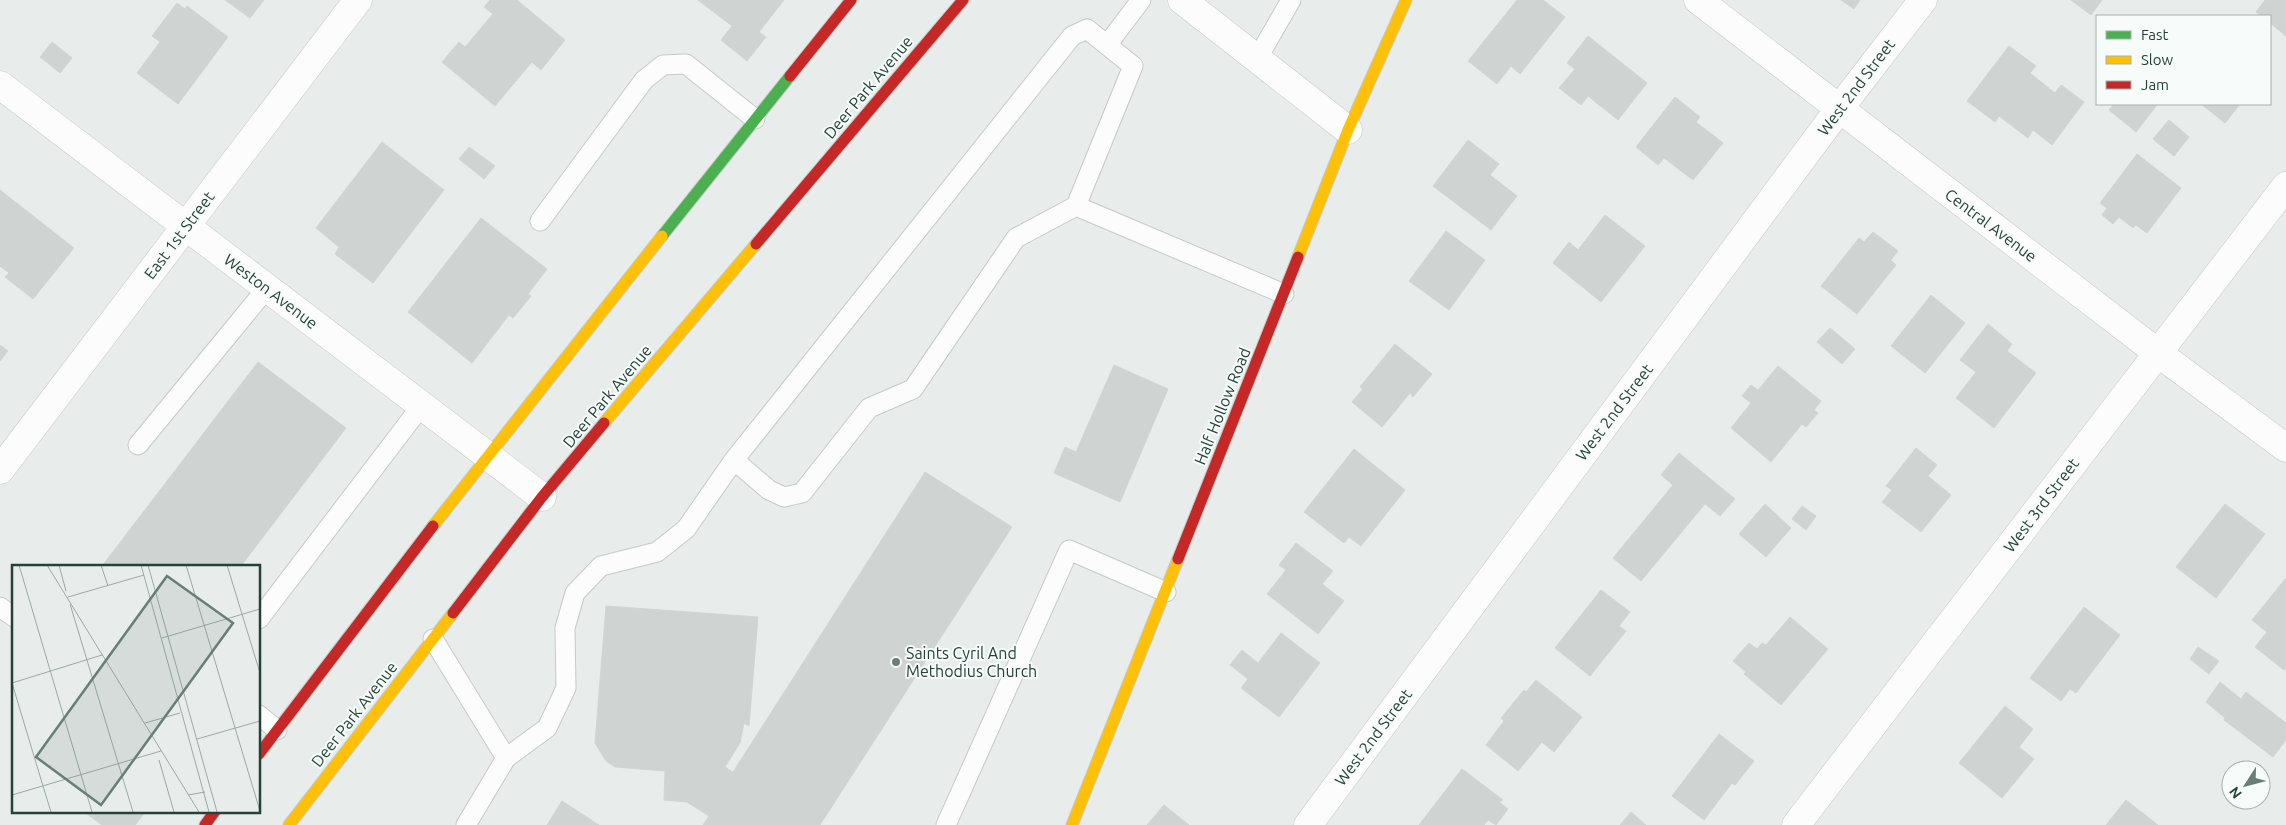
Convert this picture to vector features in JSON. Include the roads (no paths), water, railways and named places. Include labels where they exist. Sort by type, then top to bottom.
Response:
[{"type":"main road","points":[[260,753],[488,454],[851,0]]},
{"type":"main road","name":"Deer Park Avenue","points":[[289,825],[542,498],[963,0]]},
{"type":"main road","name":"Half Hollow Road","points":[[1072,825],[1348,130],[1406,0]]},
{"type":"main road","points":[[205,825],[214,812]]},
{"type":"street","name":"East 1st Street","points":[[0,470],[358,0]]},
{"type":"street","points":[[1182,0],[1348,130]]},
{"type":"street","name":"Central Avenue","points":[[1698,0],[2158,353],[2286,448]]},
{"type":"street","name":"West 2nd Street","points":[[1308,825],[1839,109],[1922,0]]},
{"type":"street","name":"Weston Avenue","points":[[0,85],[488,454],[542,498]]},
{"type":"street","name":"West 3rd Street","points":[[1796,825],[2286,186]]},
{"type":"lane","points":[[1107,45],[1140,0]]},
{"type":"lane","points":[[1257,58],[1291,0]]},
{"type":"lane","points":[[466,825],[506,758],[547,728],[566,688],[565,628],[575,592],[601,566],[657,552],[686,529],[734,460],[1072,36],[1087,29],[1133,66],[1076,206],[1016,238],[913,389],[869,408],[802,493],[784,497],[769,490],[734,460]]},
{"type":"lane","points":[[540,221],[644,80],[664,65],[686,64],[755,119]]},
{"type":"lane","points":[[1076,206],[1284,294]]},
{"type":"lane","points":[[138,445],[267,288]]},
{"type":"lane","points":[[260,618],[422,404]]},
{"type":"lane","points":[[946,825],[1069,550],[1166,592]]},
{"type":"lane","points":[[0,607],[12,616]]},
{"type":"lane","points":[[433,639],[506,758]]},
{"type":"lane","points":[[260,716],[277,730]]},
{"type":"place","name":"Saints Cyril And Methodius Church","points":[[896,662]]}]
